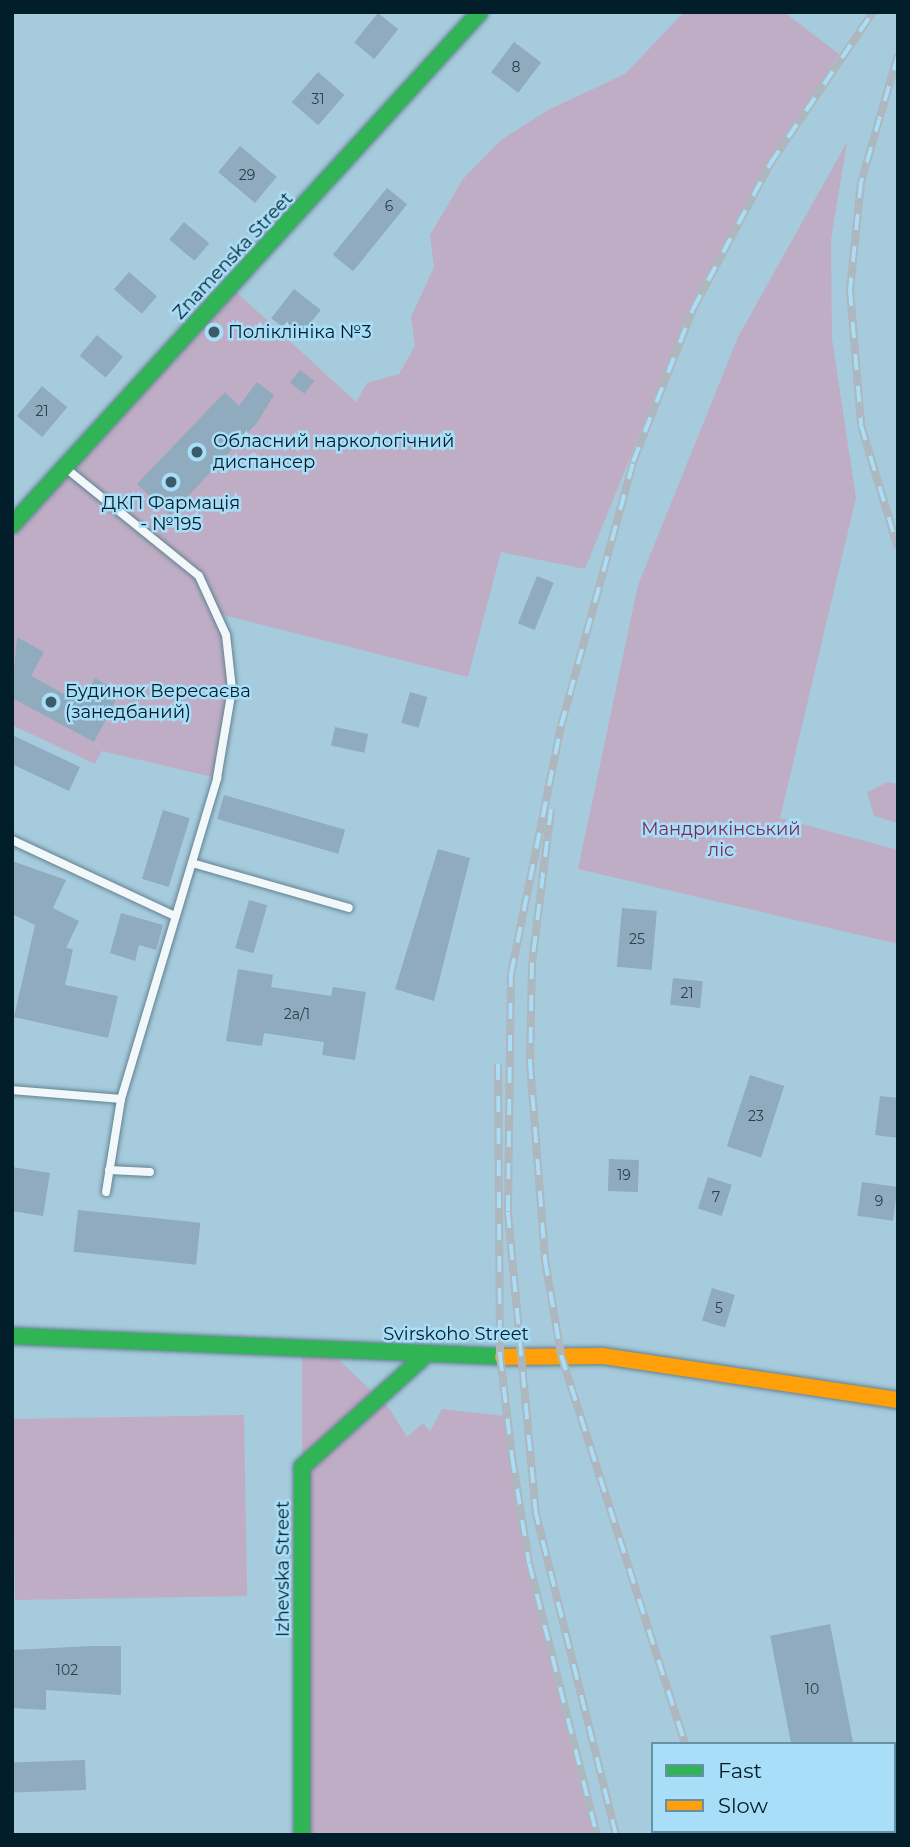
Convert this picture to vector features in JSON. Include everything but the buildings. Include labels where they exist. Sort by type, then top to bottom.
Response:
[{"type":"street","name":"Znamenska Street","points":[[12,525],[480,12]]},
{"type":"street","name":"Svirskoho Street","points":[[12,1336],[422,1357],[603,1356],[898,1400]]},
{"type":"street","name":"Izhevska Street","points":[[302,1835],[302,1467],[422,1357]]},
{"type":"lane","points":[[63,466],[199,576],[226,635],[232,689],[228,731],[192,863],[121,1099],[106,1192]]},
{"type":"lane","points":[[12,839],[175,916]]},
{"type":"lane","points":[[192,863],[349,908]]},
{"type":"lane","points":[[12,1090],[121,1099]]},
{"type":"lane","points":[[108,1170],[150,1172]]},
{"type":"green space","points":[[684,12],[784,12],[839,54],[767,166],[688,314],[585,569],[501,552],[468,677],[219,614],[232,689],[217,778],[102,751],[95,764],[12,725],[12,525],[232,288],[356,402],[367,383],[399,374],[415,346],[411,317],[434,267],[430,235],[463,179],[501,140],[550,109],[625,74]]},
{"type":"green space","name":"Мандрикінський ліс","points":[[847,142],[831,240],[832,339],[856,498],[780,818],[898,850],[898,944],[578,869],[638,585],[738,337]]},
{"type":"green space","points":[[888,782],[898,784],[898,823],[874,816],[867,792]]},
{"type":"green space","points":[[302,1351],[338,1359],[389,1408],[407,1437],[423,1423],[430,1431],[442,1409],[504,1416],[539,1613],[593,1835],[302,1835]]},
{"type":"green space","points":[[244,1415],[247,1596],[15,1600],[12,1419]]},
{"type":"railway","points":[[616,1835],[536,1515],[508,1211],[511,974],[561,726],[633,462],[693,309],[770,164],[873,12]]},
{"type":"railway","points":[[898,55],[861,182],[850,290],[861,425],[898,548]]},
{"type":"railway","points":[[551,809],[532,963],[530,1063],[545,1260],[561,1355],[684,1742]]},
{"type":"railway","points":[[498,1064],[500,1355],[512,1457],[529,1563],[597,1835]]},
{"type":"traffic: fast","points":[[12,525],[480,12]]},
{"type":"traffic: fast","points":[[12,1336],[503,1357]]},
{"type":"traffic: fast","points":[[302,1835],[302,1467],[422,1358]]},
{"type":"traffic: slow","points":[[503,1357],[603,1356],[898,1400]]},
{"type":"place","name":"Поліклініка №3","points":[[214,332]]},
{"type":"place","name":"Обласний наркологічний диспансер","points":[[197,452]]},
{"type":"place","name":"ДКП Фармація - №195","points":[[171,482]]},
{"type":"place","name":"Будинок Вересаєва (занедбаний)","points":[[51,702]]}]
